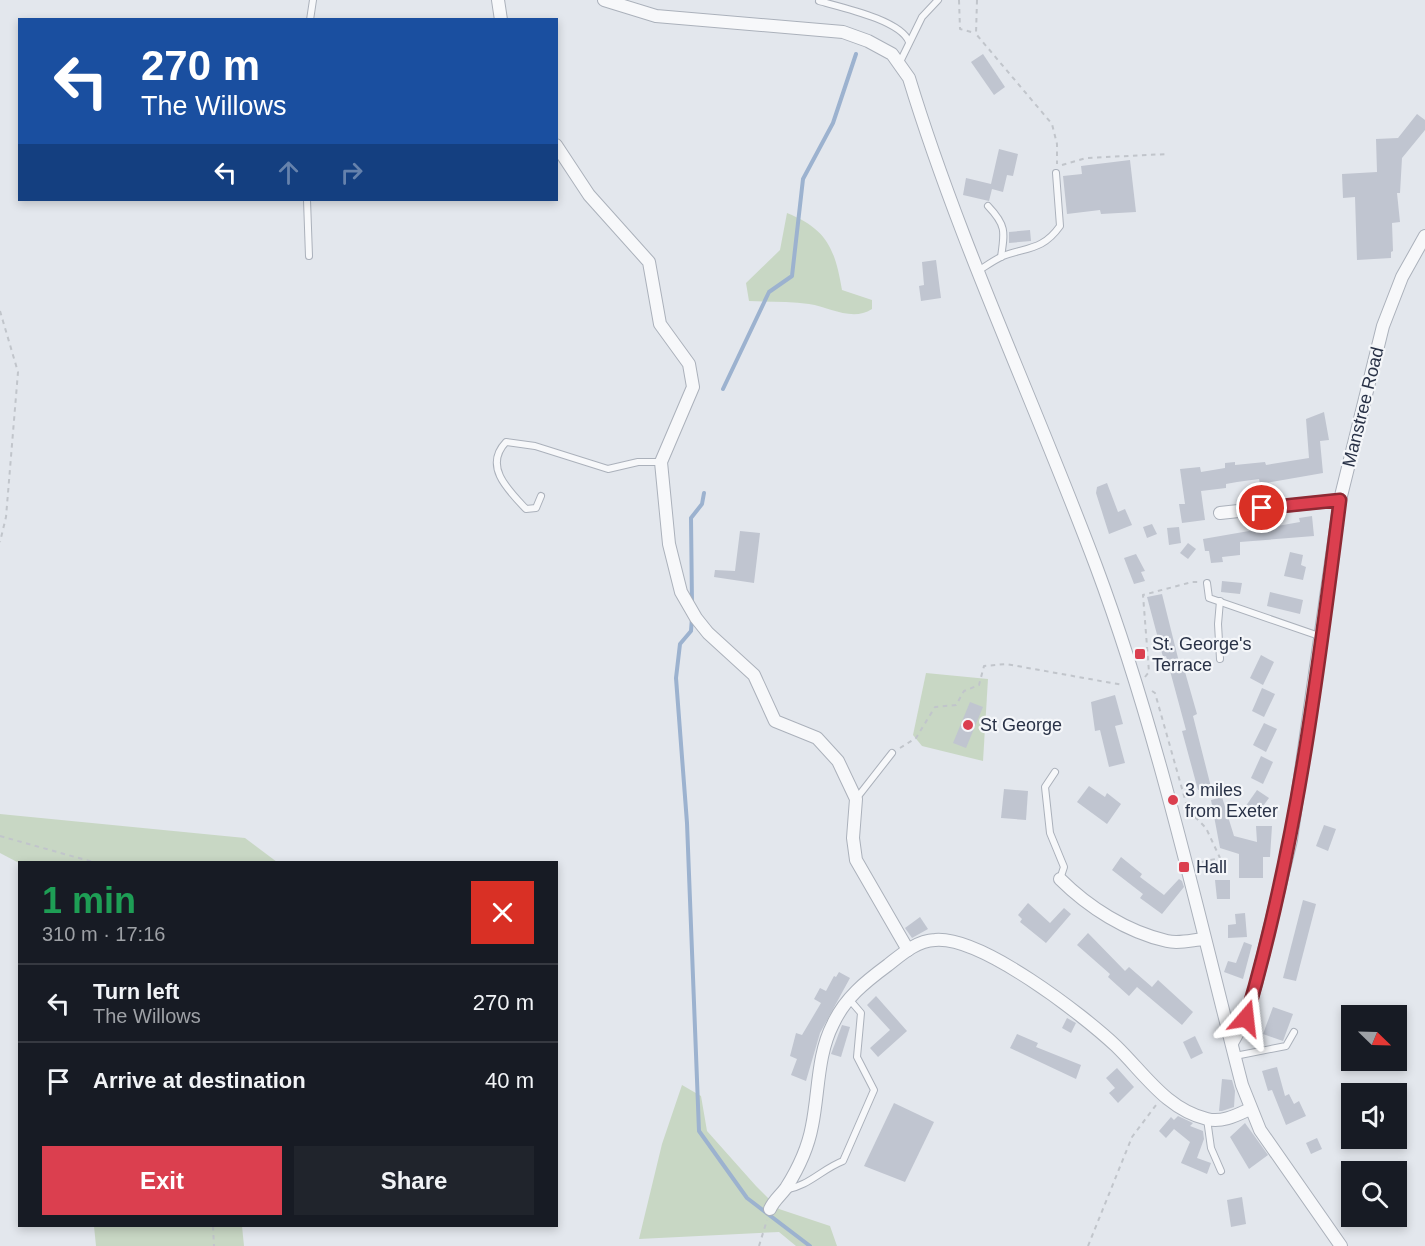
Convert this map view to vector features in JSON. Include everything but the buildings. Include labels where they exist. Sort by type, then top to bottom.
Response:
[{"type":"street","points":[[498,0],[501,18]]},
{"type":"street","points":[[604,0],[656,16],[843,32],[884,48],[900,62],[909,78],[930,147],[978,271],[1096,566],[1132,686],[1170,798],[1234,1056],[1250,1109],[1260,1130],[1341,1246]]},
{"type":"street","points":[[558,148],[589,195],[649,262],[660,324],[689,364],[693,376],[693,387],[661,462],[669,544],[681,592],[708,633],[754,675],[775,721],[817,738],[829,749],[846,776],[856,799],[852,838],[856,860],[908,950]]},
{"type":"street","name":"Manstree Road","points":[[1232,1043],[1246,1018],[1279,897],[1291,840],[1322,638],[1340,500],[1383,326],[1402,277],[1425,236]]},
{"type":"street","points":[[1220,513],[1340,500]]},
{"type":"street","points":[[1060,879],[1077,896],[1100,912],[1137,930],[1168,942],[1204,939]]},
{"type":"street","points":[[768,1214],[775,1198],[785,1190],[801,1162],[809,1137],[824,1044],[832,1025],[848,999],[908,950],[923,942],[950,940],[966,944],[989,955],[1092,1024],[1162,1095],[1208,1119],[1221,1120],[1250,1109]]},
{"type":"lane","points":[[310,18],[313,0]]},
{"type":"lane","points":[[900,62],[922,17],[938,0]]},
{"type":"lane","points":[[819,1],[880,20],[901,31],[909,42]]},
{"type":"lane","points":[[978,271],[1001,257],[1047,242],[1060,226],[1056,173]]},
{"type":"lane","points":[[307,201],[309,256]]},
{"type":"lane","points":[[988,206],[998,216],[1005,231],[1001,257]]},
{"type":"lane","points":[[541,496],[536,508],[525,509],[502,478],[495,462],[496,456],[506,442],[535,446],[608,469],[638,462],[661,462]]},
{"type":"lane","points":[[1207,583],[1209,598],[1322,638]]},
{"type":"lane","points":[[1220,601],[1218,624],[1220,659]]},
{"type":"lane","points":[[856,799],[892,753]]},
{"type":"lane","points":[[1054,772],[1045,787],[1050,832],[1064,867],[1060,879]]},
{"type":"lane","points":[[785,1190],[807,1184],[828,1167],[843,1161],[873,1095],[872,1083],[861,1069],[857,1057],[861,1013],[848,999]]},
{"type":"lane","points":[[1234,1056],[1286,1046],[1294,1032]]},
{"type":"lane","points":[[1208,1119],[1211,1148],[1221,1171]]},
{"type":"path","points":[[959,0],[960,29],[976,33],[1052,124],[1058,144],[1057,166],[1086,158],[1168,154]]},
{"type":"path","points":[[976,33],[977,0]]},
{"type":"path","points":[[0,311],[18,372],[6,517],[0,542]]},
{"type":"path","points":[[1132,686],[1149,672],[1143,595],[1192,582],[1207,583]]},
{"type":"path","points":[[892,753],[916,738],[935,707],[956,705],[964,691],[979,685],[984,666],[987,664],[1006,664],[1132,686],[1155,693],[1188,810],[1206,828],[1218,849],[1220,858],[1185,865]]},
{"type":"path","points":[[0,836],[89,861]]},
{"type":"path","points":[[1088,1246],[1132,1137],[1162,1095]]},
{"type":"path","points":[[759,1246],[768,1214]]},
{"type":"path","points":[[213,1227],[214,1246]]},
{"type":"green space","points":[[787,213],[801,219],[820,234],[832,252],[842,290],[872,300],[872,309],[864,313],[849,314],[802,303],[749,301],[746,283],[780,250]]},
{"type":"green space","points":[[926,673],[988,679],[983,761],[922,746],[913,735]]},
{"type":"green space","points":[[0,814],[245,838],[276,861],[18,862],[0,853]]},
{"type":"green space","points":[[682,1085],[701,1096],[707,1131],[756,1186],[779,1209],[830,1226],[837,1246],[796,1246],[779,1232],[639,1239],[662,1144]]},
{"type":"green space","points":[[94,1227],[242,1227],[244,1246],[96,1246]]},
{"type":"waterway","points":[[723,389],[769,292],[792,276],[803,179],[833,123],[856,54]]},
{"type":"waterway","points":[[692,605],[691,518],[702,504],[704,493]]},
{"type":"waterway","points":[[692,618],[691,631],[680,644],[676,678],[687,823],[699,1131],[747,1198],[810,1246]]},
{"type":"place","name":"St. George's Terrace","points":[[1140,654]]},
{"type":"place","name":"St George","points":[[968,725]]},
{"type":"place","name":"3 miles from Exeter","points":[[1173,800]]},
{"type":"place","name":"Hall","points":[[1184,867]]},
{"type":"route","points":[[1246,1018],[1279,897],[1291,840],[1322,638],[1340,500],[1262,508]]}]
